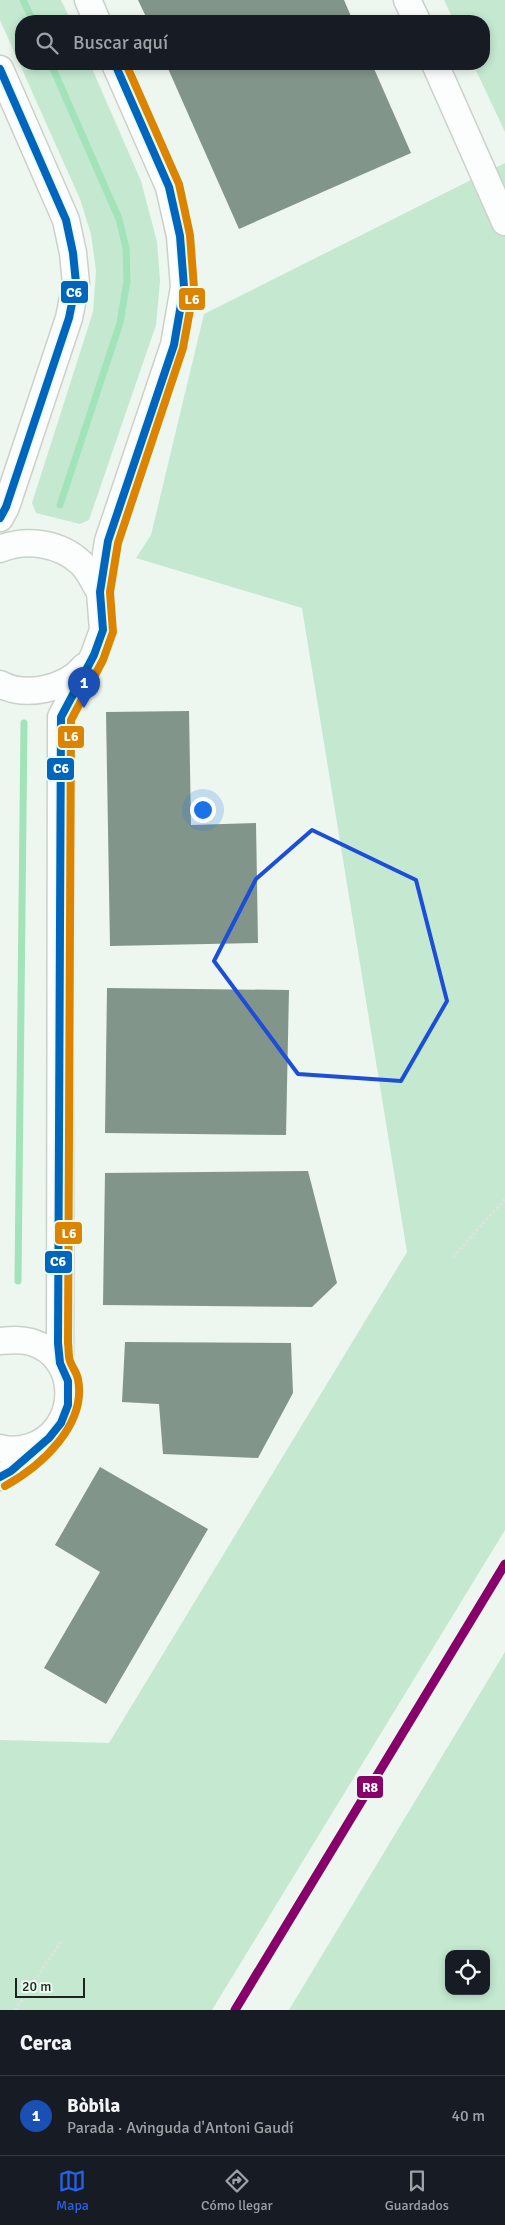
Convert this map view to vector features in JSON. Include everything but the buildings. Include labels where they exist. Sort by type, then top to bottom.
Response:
[{"type":"street","points":[[88,0],[94,15]]},
{"type":"street","points":[[407,0],[414,15]]},
{"type":"street","points":[[0,69],[66,220],[73,253],[76,283],[69,318],[6,507],[0,518]]},
{"type":"street","points":[[60,1363],[61,717],[94,654],[103,630],[100,592],[108,541],[174,345],[184,287],[180,236],[169,187],[119,70]]},
{"type":"street","points":[[438,70],[505,222]]},
{"type":"street","points":[[0,549],[8,546],[34,543],[60,549],[82,563],[100,592]]},
{"type":"street","points":[[0,684],[7,688],[33,691],[58,685],[80,671],[94,654]]},
{"type":"street","points":[[0,1341],[18,1339],[32,1342],[49,1352],[60,1363],[68,1381],[68,1405],[61,1423],[49,1438],[12,1470],[0,1477]]},
{"type":"street","points":[[0,1448],[21,1450],[39,1444],[49,1438]]},
{"type":"path","points":[[453,1257],[505,1199]]},
{"type":"path","points":[[15,2010],[62,1940]]},
{"type":"highlighted area","points":[[312,830],[416,880],[447,1001],[401,1081],[298,1074],[214,961],[256,879]]},
{"type":"green space","points":[[0,0],[61,0],[68,15],[15,15],[15,54],[0,20]]},
{"type":"green space","points":[[444,0],[505,0],[505,132],[476,70],[490,70],[490,15],[451,15]]},
{"type":"green space","points":[[22,70],[93,70],[141,181],[157,242],[160,281],[156,325],[89,520],[80,524],[36,513],[32,503],[93,312],[96,271],[91,234],[80,199]]},
{"type":"green space","points":[[505,163],[505,1530],[212,2010],[0,2010],[0,1740],[109,1743],[407,1252],[302,608],[136,558],[151,535],[204,314]]},
{"type":"green space","points":[[505,1652],[505,2010],[289,2010]]},
{"type":"waterway","points":[[23,0],[30,15]]},
{"type":"waterway","points":[[54,70],[119,219],[126,248],[127,281],[120,323],[60,505]]},
{"type":"waterway","points":[[18,1281],[24,723]]},
{"type":"transit line","name":"C6","points":[[0,69],[66,220],[73,253],[76,283],[69,318],[6,507],[0,518]]},
{"type":"transit line","name":"C6","points":[[0,1477],[11,1471],[49,1438],[61,1423],[68,1405],[68,1381],[60,1363],[58,1343],[61,717],[94,655],[103,630],[100,592],[108,541],[174,345],[184,287],[180,236],[169,187],[118,70]]},
{"type":"transit line","name":"L6","points":[[5,1486],[33,1467],[58,1442],[68,1428],[79,1396],[78,1379],[69,1359],[68,1343],[71,720],[103,660],[113,632],[110,592],[118,543],[183,348],[194,288],[190,235],[179,184],[129,70]]},
{"type":"transit line","name":"R8","points":[[235,2010],[505,1564]]},
{"type":"place","name":"Bòbila","points":[[84,708]]}]
